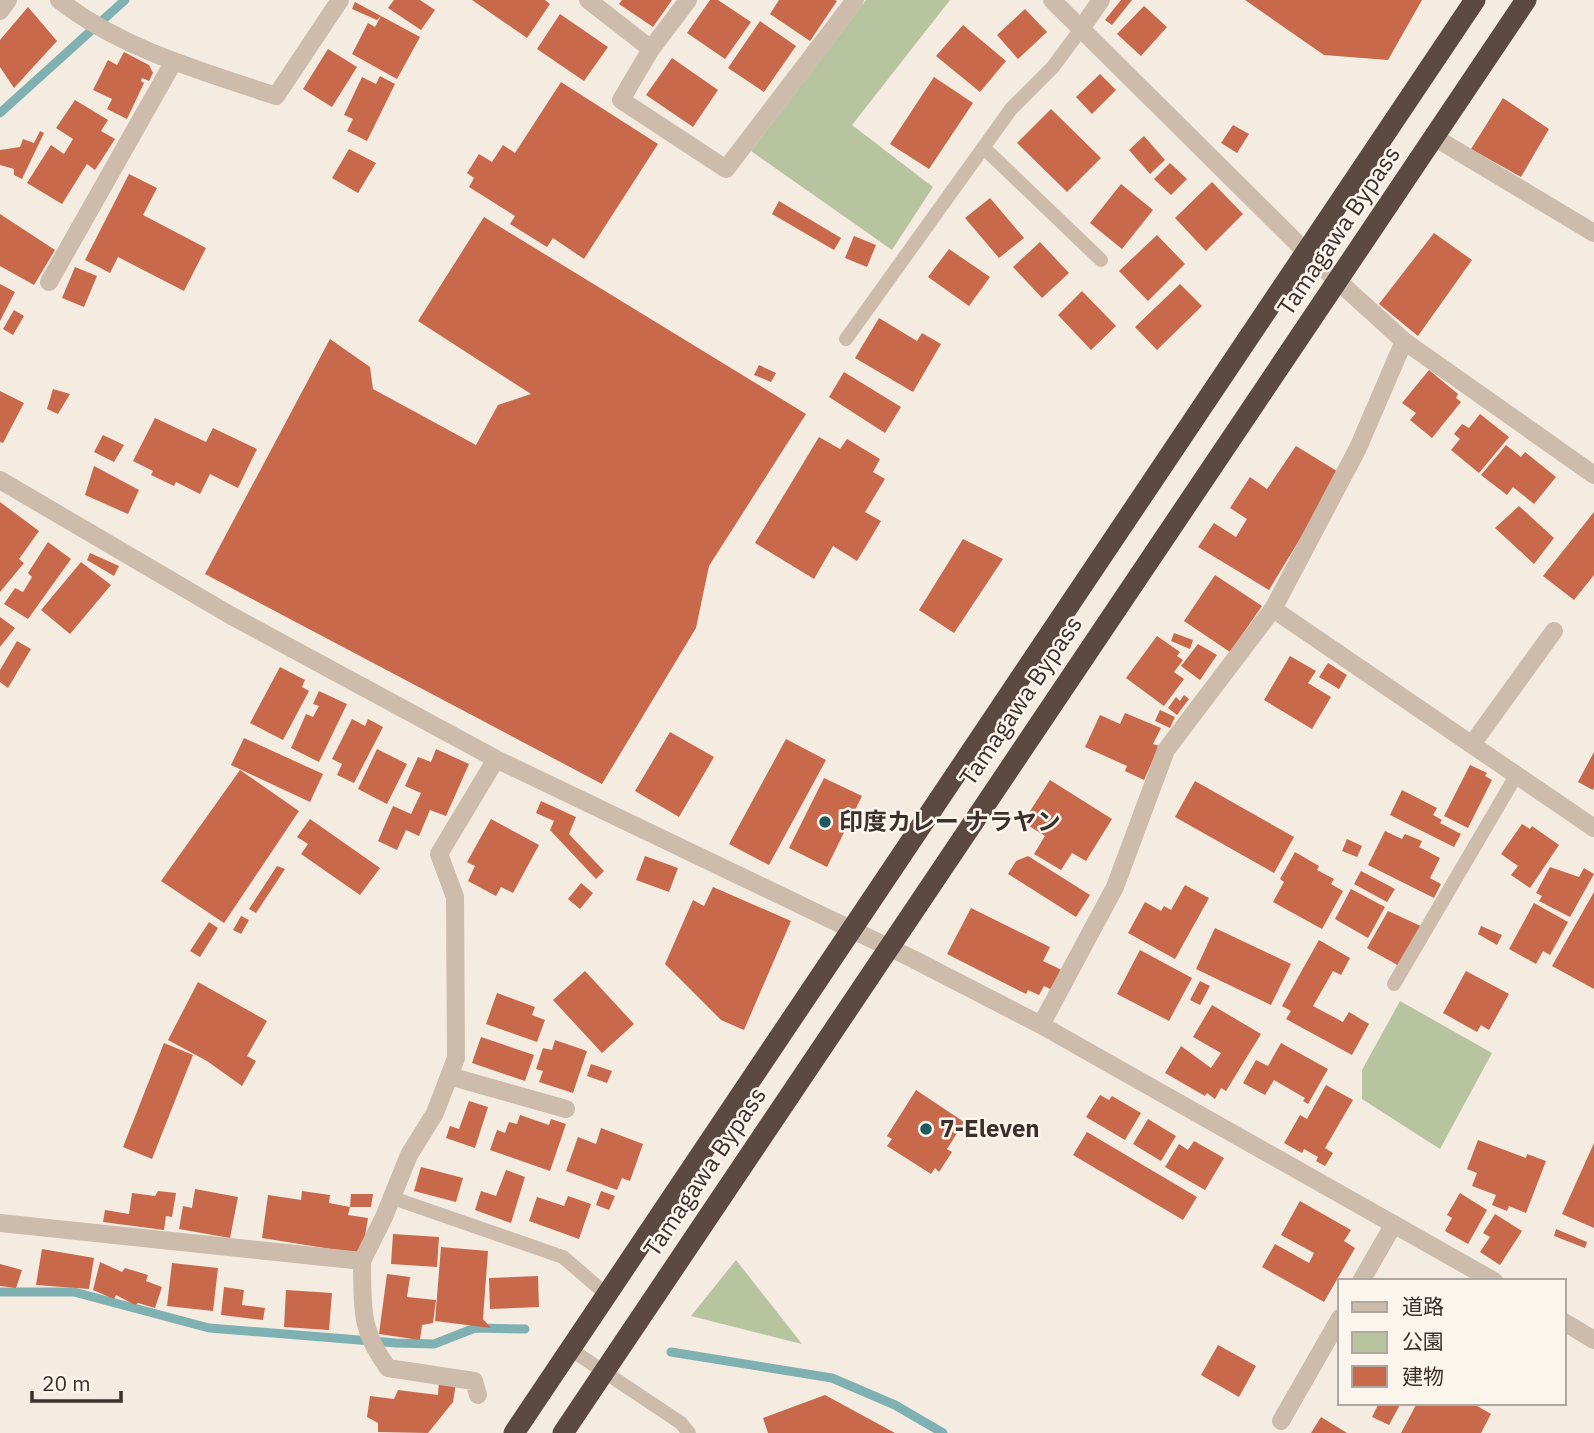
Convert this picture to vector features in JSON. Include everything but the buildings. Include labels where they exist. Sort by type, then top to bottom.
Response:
[{"type":"highway","name":"Tamagawa Bypass","points":[[514,1433],[1475,0]]},
{"type":"highway","name":"Tamagawa Bypass","points":[[563,1433],[887,947],[1526,0]]},
{"type":"highway","points":[[1018,685],[1050,705]]},
{"type":"street","points":[[0,11],[8,0]]},
{"type":"street","points":[[60,0],[88,23],[174,61],[276,96],[340,0]]},
{"type":"street","points":[[587,0],[651,49]]},
{"type":"street","points":[[688,0],[651,49],[621,100],[726,169],[855,0]]},
{"type":"street","points":[[1052,0],[1306,252],[1404,341],[1594,475]]},
{"type":"street","points":[[1081,29],[1101,0]]},
{"type":"street","points":[[49,282],[174,61]]},
{"type":"street","points":[[1434,137],[1594,233]]},
{"type":"street","points":[[1041,1025],[1115,887],[1166,750],[1273,609],[1358,447],[1404,341]]},
{"type":"street","points":[[0,480],[230,615],[496,759],[887,947],[1041,1025],[1490,1279]]},
{"type":"street","points":[[1273,609],[1594,828]]},
{"type":"street","points":[[1473,743],[1554,631]]},
{"type":"street","points":[[478,1395],[474,1381],[388,1368],[374,1348],[364,1324],[362,1261],[384,1217],[409,1155],[435,1112],[456,1058],[455,897],[439,853],[496,759]]},
{"type":"street","points":[[449,1076],[566,1109]]},
{"type":"street","points":[[0,1223],[362,1261]]},
{"type":"street","points":[[1363,1279],[1394,1224]]},
{"type":"street","points":[[1281,1421],[1338,1321]]},
{"type":"street","points":[[1566,1323],[1594,1340]]},
{"type":"lane","points":[[846,339],[924,226],[1011,109],[1053,66],[1081,29]]},
{"type":"lane","points":[[984,148],[1101,260]]},
{"type":"lane","points":[[1394,984],[1517,774]]},
{"type":"lane","points":[[390,1197],[563,1257],[606,1294]]},
{"type":"lane","points":[[570,1349],[681,1423],[689,1433]]},
{"type":"green space","points":[[866,0],[950,0],[852,125],[933,187],[892,250],[751,151]]},
{"type":"green space","points":[[1400,1001],[1492,1053],[1440,1149],[1362,1099],[1362,1070]]},
{"type":"green space","points":[[736,1260],[802,1344],[691,1316]]},
{"type":"waterway","points":[[0,113],[125,0]]},
{"type":"waterway","points":[[0,1292],[74,1292],[209,1328],[396,1343],[434,1344],[475,1328],[525,1329]]},
{"type":"waterway","points":[[671,1352],[832,1378],[895,1405],[943,1433]]},
{"type":"place","name":"印度カレー ナラヤン","points":[[825,822]]},
{"type":"place","name":"7-Eleven","points":[[926,1129]]}]
